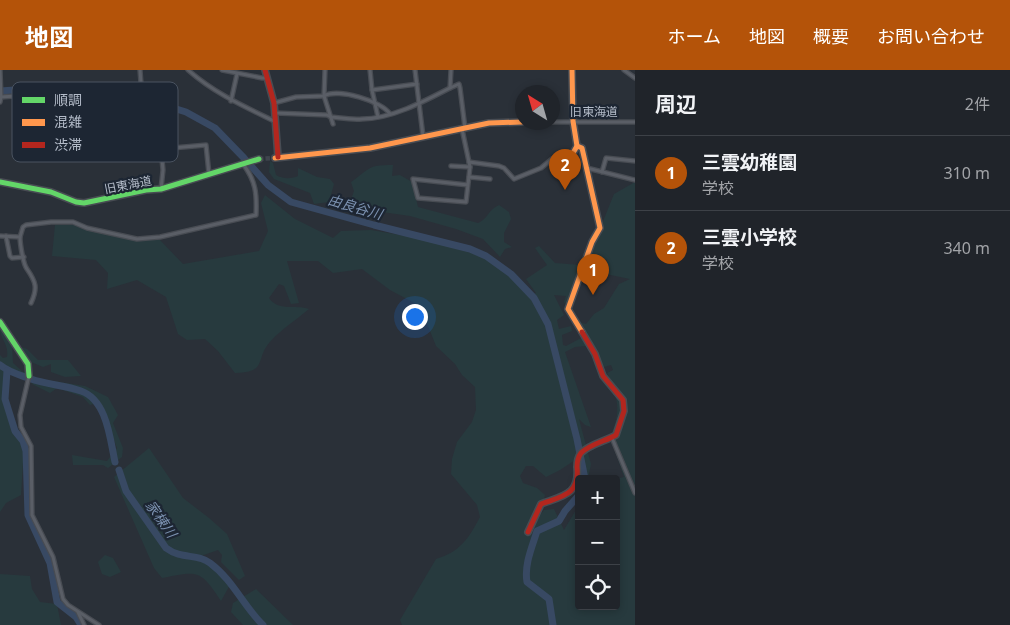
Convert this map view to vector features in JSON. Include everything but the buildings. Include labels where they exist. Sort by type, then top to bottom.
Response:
[{"type":"street","points":[[0,70],[0,102]]},
{"type":"street","points":[[188,70],[201,82],[231,101],[274,121]]},
{"type":"street","points":[[222,70],[267,78]]},
{"type":"street","points":[[265,70],[274,103],[276,158],[370,148],[489,123],[515,122]]},
{"type":"street","points":[[324,70],[324,96],[333,124]]},
{"type":"street","points":[[370,70],[378,117]]},
{"type":"street","points":[[415,70],[423,136]]},
{"type":"street","points":[[450,70],[450,88]]},
{"type":"street","points":[[469,162],[499,166],[504,168],[514,179],[541,168],[552,159],[573,153],[577,146],[573,121],[572,70]]},
{"type":"street","points":[[624,70],[635,78]]},
{"type":"street","points":[[231,101],[237,74]]},
{"type":"street","points":[[372,90],[417,84]]},
{"type":"street","points":[[275,113],[320,114],[363,120],[390,114],[420,104],[459,84],[470,167],[468,177],[468,185],[466,202],[418,198],[412,180],[468,185]]},
{"type":"street","points":[[274,103],[296,97],[324,96],[335,92],[375,102],[388,110],[390,114]]},
{"type":"street","points":[[1,97],[12,96]]},
{"type":"street","name":"旧東海道","points":[[560,122],[635,122]]},
{"type":"street","points":[[178,147],[206,145],[209,174]]},
{"type":"street","points":[[528,532],[540,504],[569,493],[575,488],[578,474],[577,462],[581,454],[592,446],[616,435],[624,411],[623,400],[603,376],[596,354],[568,309],[592,242],[600,228],[582,148],[577,146]]},
{"type":"street","points":[[602,172],[606,158],[635,161]]},
{"type":"street","name":"旧東海道","points":[[0,182],[51,192],[84,203],[146,190],[161,189],[259,159]]},
{"type":"street","points":[[161,189],[162,162]]},
{"type":"street","points":[[32,303],[36,292],[33,277],[26,268],[20,243],[23,227],[26,225],[73,222],[87,228],[137,239],[152,238],[256,215],[257,194],[249,172],[243,163]]},
{"type":"street","points":[[451,166],[470,167]]},
{"type":"street","points":[[587,168],[635,180]]},
{"type":"street","points":[[468,177],[490,179]]},
{"type":"street","points":[[0,236],[20,237]]},
{"type":"street","points":[[6,236],[10,256],[12,258],[24,257]]},
{"type":"street","points":[[0,322],[28,364],[29,378],[20,415],[21,427],[31,446],[32,515],[53,557],[62,599],[98,625]]},
{"type":"street","points":[[612,438],[635,493]]},
{"type":"street","points":[[76,610],[84,625]]},
{"type":"green space","points":[[270,161],[273,163],[276,175],[281,177],[290,178],[298,176],[298,168],[317,177],[330,179],[334,184],[329,202],[314,204],[310,193],[274,179],[269,172]]},
{"type":"green space","points":[[393,165],[392,176],[400,175],[412,182],[418,207],[478,223],[499,205],[509,212],[511,219],[504,233],[504,242],[512,247],[505,249],[500,257],[483,239],[456,229],[410,216],[375,211],[350,203],[354,191],[351,182],[373,167]]},
{"type":"green space","points":[[635,182],[635,625],[402,625],[400,620],[436,559],[458,548],[472,531],[480,517],[477,505],[451,474],[452,459],[457,442],[472,422],[476,410],[475,387],[436,346],[420,306],[390,290],[362,269],[333,273],[318,261],[287,261],[299,303],[291,304],[284,286],[279,284],[269,298],[278,305],[309,309],[273,338],[265,349],[257,368],[235,373],[218,351],[205,339],[187,340],[178,334],[166,297],[137,280],[107,289],[108,273],[96,260],[52,256],[55,225],[78,225],[136,241],[158,238],[183,264],[259,251],[268,231],[261,203],[265,195],[295,219],[333,238],[341,231],[371,230],[418,238],[482,256],[511,276],[527,295],[536,293],[526,279],[547,265],[535,248],[539,246],[555,263],[581,265],[567,305],[564,302],[566,296],[554,295],[564,315],[557,320],[559,329],[571,326],[572,331],[562,335],[563,345],[566,346],[583,337],[598,361],[586,346],[575,347],[565,352],[591,427],[585,425],[579,419],[591,464],[589,475],[579,475],[578,458],[546,477],[533,466],[526,466],[520,476],[523,483],[537,488],[545,495],[539,516],[544,510],[554,509],[564,530],[575,512],[575,610],[620,610],[620,478],[624,477],[610,437],[617,412],[614,390],[607,373],[613,370],[611,365],[604,367],[569,309],[582,323],[586,324],[594,314],[604,308],[619,284],[630,279],[601,273],[607,260],[589,256],[614,194]]},
{"type":"green space","points":[[0,328],[12,345],[13,363],[23,372],[28,373],[25,375],[10,368],[8,370],[10,379],[3,387],[5,399],[24,447],[21,495],[6,503],[0,512],[0,355],[3,358],[7,357],[7,352]]},
{"type":"green space","points":[[21,347],[27,349],[38,360],[68,360],[81,376],[65,377],[51,372],[51,364],[43,367],[31,362]]},
{"type":"green space","points":[[34,378],[85,386],[108,397],[118,415],[113,423],[123,448],[122,457],[108,468],[103,465],[73,465],[72,455],[107,461],[117,448],[100,402],[90,405],[83,397],[57,388],[50,393],[32,384]]},
{"type":"green space","points":[[149,448],[183,498],[227,534],[245,576],[239,580],[221,562],[222,555],[218,550],[198,557],[231,583],[221,601],[208,583],[197,575],[183,574],[162,578],[154,568],[114,477]]},
{"type":"green space","points":[[105,555],[113,558],[121,572],[110,577],[102,574],[98,562]]},
{"type":"green space","points":[[0,574],[30,576],[32,589],[40,602],[57,604],[61,625],[0,625]]},
{"type":"green space","points":[[256,589],[293,625],[243,625],[231,612],[233,603]]},
{"type":"waterway","name":"由良谷川","points":[[0,91],[12,90]]},
{"type":"waterway","name":"由良谷川","points":[[178,110],[215,128],[268,185],[291,202],[470,249],[486,256],[511,274],[534,298],[548,324],[584,475]]},
{"type":"waterway","name":"家棟川","points":[[0,365],[19,375],[75,389],[90,396],[97,403],[106,421],[115,462]]},
{"type":"waterway","points":[[7,371],[5,399],[15,431],[23,441],[26,451],[28,515],[50,563],[57,602],[76,617],[81,625]]},
{"type":"waterway","name":"家棟川","points":[[119,470],[126,491],[166,548],[172,552],[200,558],[210,563],[232,585],[263,625]]},
{"type":"waterway","name":"由良谷川","points":[[553,625],[549,599],[527,582],[528,563],[537,531],[559,521],[575,500]]},
{"type":"tunnel","points":[[259,159],[275,158]]},
{"type":"traffic: fast","points":[[0,182],[51,192],[76,202],[84,203],[146,190],[161,189],[259,159]]},
{"type":"traffic: fast","points":[[0,322],[28,364],[29,376]]},
{"type":"traffic: slow","points":[[572,70],[573,121],[577,146],[573,153]]},
{"type":"traffic: slow","points":[[275,158],[370,148],[489,123],[515,122]]},
{"type":"traffic: slow","points":[[577,146],[582,148],[600,228],[592,242],[568,309],[582,332]]},
{"type":"traffic: jam","points":[[265,70],[274,103],[278,157]]},
{"type":"traffic: jam","points":[[528,532],[541,504],[562,496],[572,489],[576,483],[577,462],[581,453],[589,447],[616,435],[624,411],[623,400],[603,376],[595,354],[582,332]]},
{"type":"place","name":"三雲小学校","points":[[565,190]]},
{"type":"place","name":"三雲幼稚園","points":[[593,295]]}]
